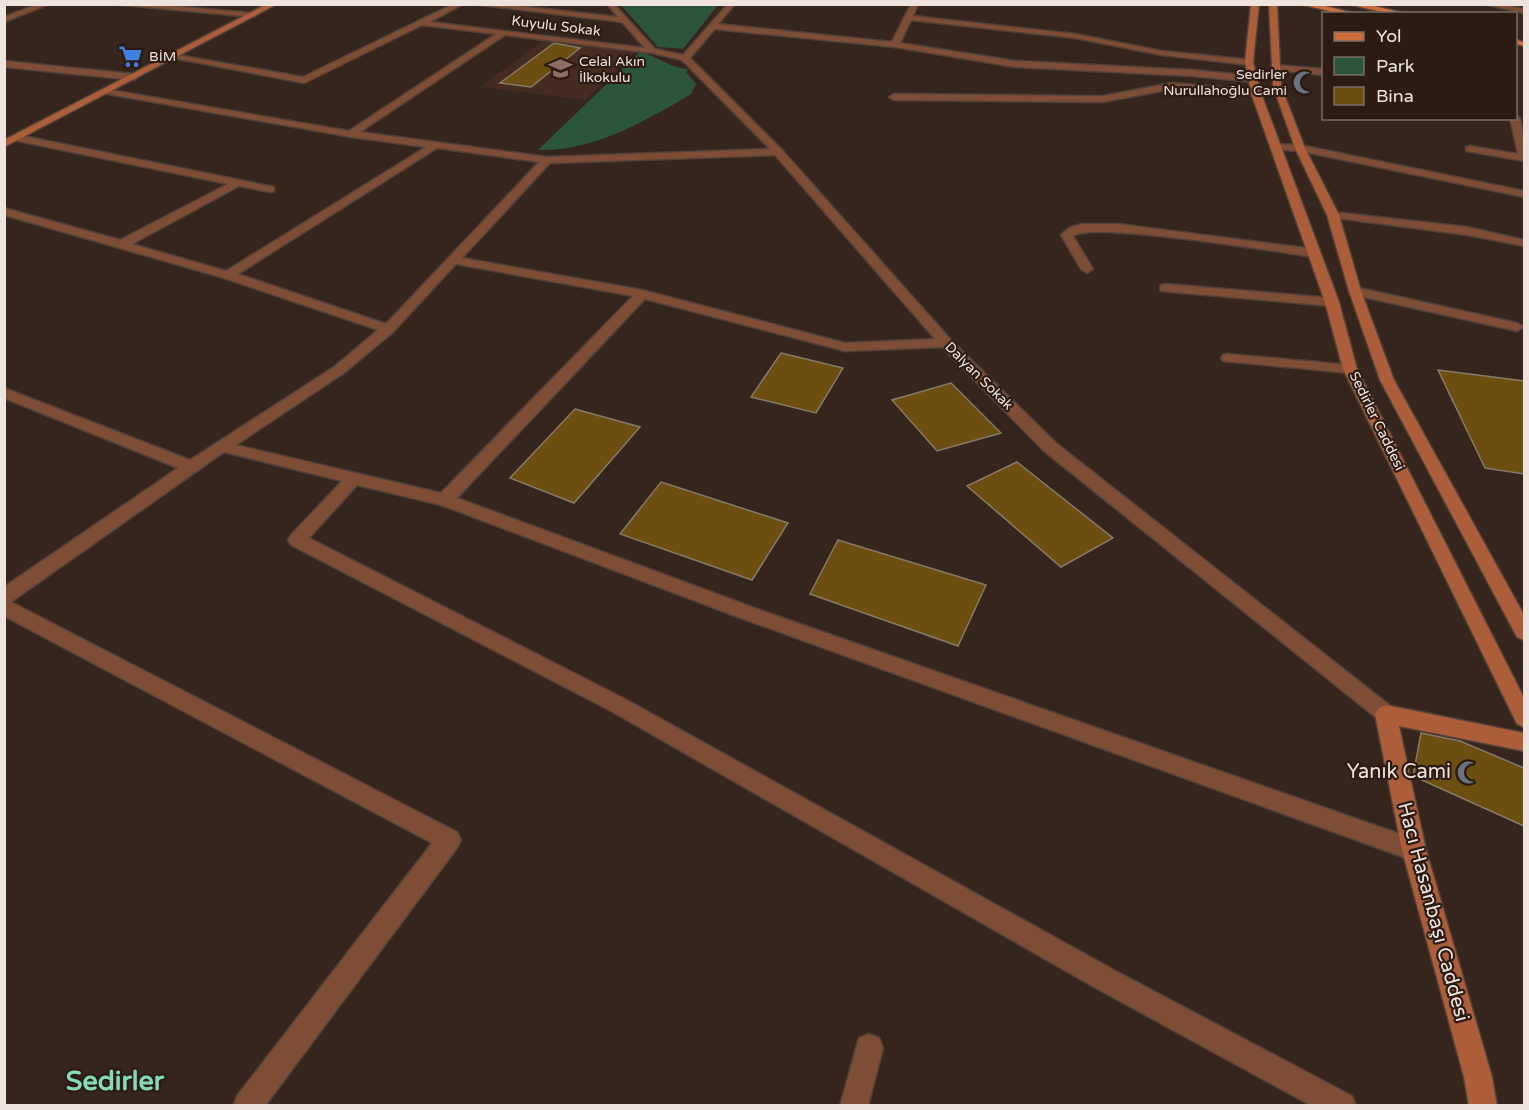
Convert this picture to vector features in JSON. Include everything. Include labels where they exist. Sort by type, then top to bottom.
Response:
[{"type":"main road","points":[[4,144],[274,4]]},
{"type":"main road","name":"Sedirler Caddesi","points":[[1255,4],[1253,47],[1249,62],[1255,86],[1332,302],[1350,369],[1524,718]]},
{"type":"main road","name":"Sedirler Caddesi","points":[[1273,4],[1277,86],[1300,148],[1332,216],[1355,291],[1387,380],[1524,632]]},
{"type":"main road","points":[[1304,4],[1345,12]]},
{"type":"main road","points":[[1351,4],[1394,12]]},
{"type":"main road","points":[[1386,714],[1524,742]]},
{"type":"main road","name":"Hacı Hasanbaşı Caddesi","points":[[1386,714],[1414,850],[1478,1077],[1482,1106]]},
{"type":"street","points":[[4,20],[46,4]]},
{"type":"street","points":[[172,57],[304,80],[460,4]]},
{"type":"street","points":[[475,4],[623,20]]},
{"type":"street","points":[[610,4],[652,51],[685,58],[732,4]]},
{"type":"street","points":[[895,45],[915,4]]},
{"type":"street","points":[[1487,4],[1520,10]]},
{"type":"street","points":[[115,5],[253,15]]},
{"type":"street","points":[[910,18],[1075,36],[1162,53],[1249,62]]},
{"type":"street","name":"Kuyulu Sokak","points":[[422,23],[652,51]]},
{"type":"street","points":[[712,26],[895,45],[1015,63],[1192,73],[1255,86]]},
{"type":"street","points":[[351,134],[503,33]]},
{"type":"street","name":"Dalyan Sokak","points":[[685,58],[777,152],[946,344],[1050,447],[1386,714]]},
{"type":"street","points":[[4,64],[134,77]]},
{"type":"street","points":[[4,71],[17,65]]},
{"type":"street","points":[[1276,68],[1322,72]]},
{"type":"street","points":[[894,97],[1103,99],[1172,86],[1255,86]]},
{"type":"street","points":[[108,91],[351,134],[547,160],[777,152]]},
{"type":"street","points":[[1470,149],[1524,158],[1515,120]]},
{"type":"street","points":[[18,138],[270,189]]},
{"type":"street","points":[[228,275],[434,146]]},
{"type":"street","points":[[1275,147],[1300,148],[1524,194]]},
{"type":"street","points":[[4,597],[191,467],[339,370],[387,329],[547,160]]},
{"type":"street","points":[[122,244],[239,182]]},
{"type":"street","points":[[4,211],[228,275],[387,329]]},
{"type":"street","points":[[1332,216],[1467,231],[1524,243]]},
{"type":"street","points":[[1087,269],[1067,235],[1073,230],[1118,228],[1314,253]]},
{"type":"street","points":[[453,260],[642,294],[844,347],[946,344]]},
{"type":"street","points":[[1166,288],[1332,302]]},
{"type":"street","points":[[1355,291],[1517,327]]},
{"type":"street","points":[[445,500],[642,294]]},
{"type":"street","points":[[1228,358],[1350,369]]},
{"type":"street","points":[[4,392],[191,467]]},
{"type":"street","points":[[223,447],[445,500],[764,619],[1414,850]]},
{"type":"street","points":[[354,478],[297,540],[618,705],[1103,978],[1342,1106]]},
{"type":"street","points":[[4,607],[449,840],[248,1106]]},
{"type":"street","points":[[854,1106],[869,1048]]},
{"type":"shaded area","name":"Celal Akın İlkokulu","points":[[546,39],[636,51],[585,100],[480,87]]},
{"type":"green space","points":[[621,5],[718,5],[683,49],[658,47]]},
{"type":"green space","points":[[640,52],[688,69],[686,72],[696,84],[691,94],[618,133],[578,146],[538,150]]},
{"type":"building","points":[[554,43],[580,48],[531,87],[500,83]]},
{"type":"building","points":[[781,353],[843,368],[816,413],[751,397]]},
{"type":"building","points":[[1438,370],[1524,381],[1524,474],[1485,468]]},
{"type":"building","points":[[951,383],[1001,433],[937,451],[892,400]]},
{"type":"building","points":[[575,409],[640,427],[574,503],[510,478]]},
{"type":"building","points":[[1017,462],[1113,538],[1061,567],[967,486]]},
{"type":"building","points":[[661,482],[788,523],[752,580],[620,534]]},
{"type":"building","points":[[838,540],[986,585],[958,646],[810,594]]},
{"type":"building","name":"Yanık Cami","points":[[1421,733],[1460,741],[1524,768],[1524,826],[1413,776]]},
{"type":"place","name":"BİM","points":[[131,56]]},
{"type":"place","name":"Celal Akın İlkokulu","points":[[561,69]]},
{"type":"place","name":"Sedirler Nurullahoğlu Cami","points":[[1305,82]]},
{"type":"place","name":"Yanık Cami","points":[[1469,772]]},
{"type":"district","name":"Sedirler","points":[[115,1081]]}]
